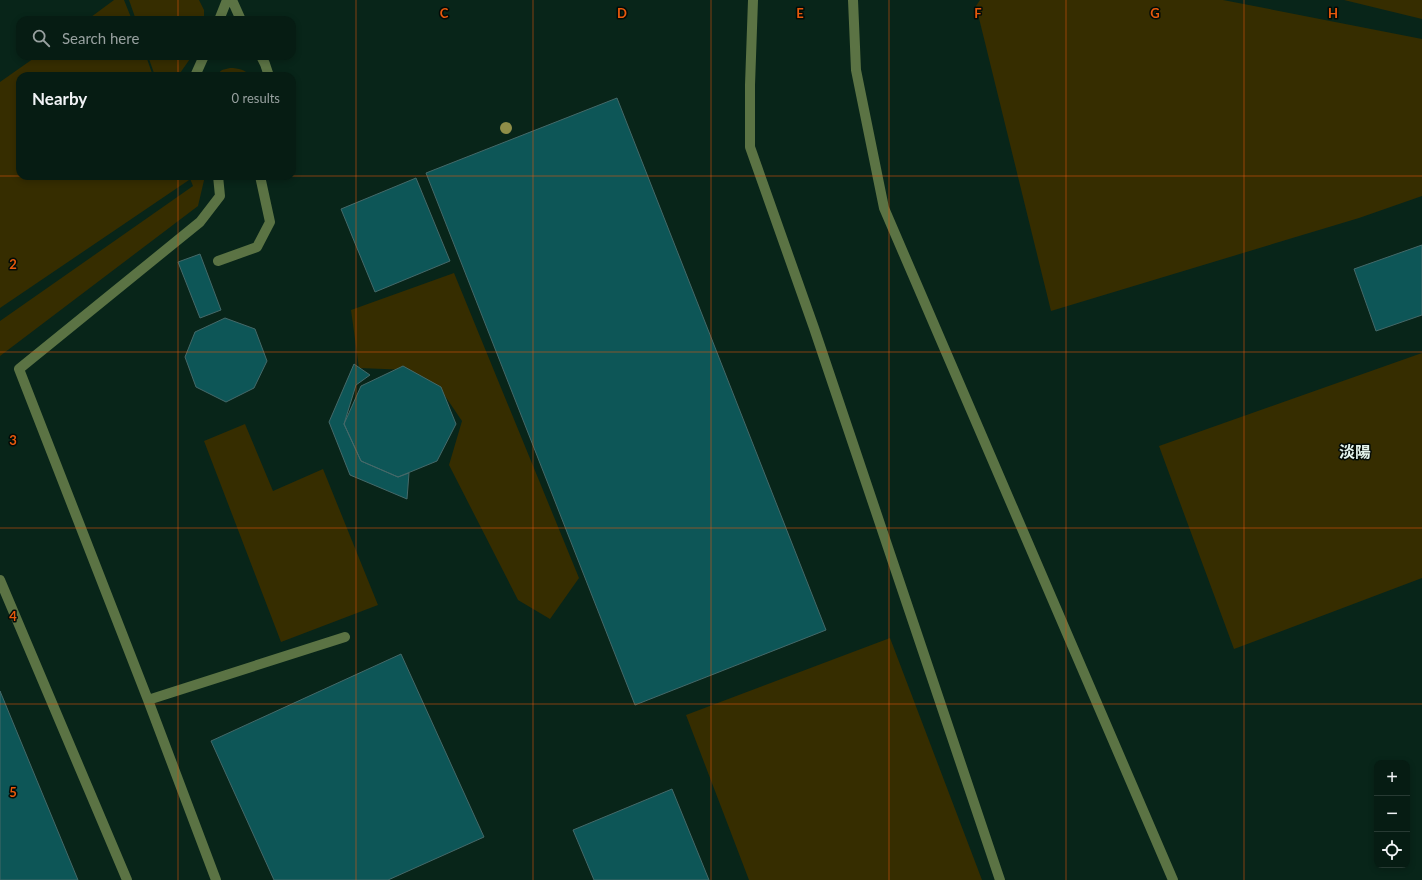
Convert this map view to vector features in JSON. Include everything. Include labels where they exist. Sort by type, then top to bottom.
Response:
[{"type":"street","points":[[220,16],[227,0]]},
{"type":"street","points":[[232,0],[239,16]]},
{"type":"street","points":[[753,0],[750,85],[750,147],[819,343],[1000,880]]},
{"type":"street","points":[[853,0],[856,70],[884,208],[1173,880]]},
{"type":"street","points":[[197,72],[202,60]]},
{"type":"street","points":[[263,60],[267,72]]},
{"type":"street","points":[[216,880],[148,700],[19,370],[200,222],[220,196],[218,180]]},
{"type":"street","points":[[218,261],[257,246],[270,222],[261,180]]},
{"type":"street","points":[[0,580],[127,880]]},
{"type":"street","points":[[148,700],[345,637]]},
{"type":"shaded area","points":[[114,0],[124,0],[130,16],[92,16]]},
{"type":"shaded area","points":[[129,0],[199,0],[204,10],[204,16],[135,16]]},
{"type":"shaded area","points":[[980,0],[1223,0],[1422,39],[1422,196],[1359,218],[1051,311],[976,6]]},
{"type":"shaded area","points":[[1344,0],[1422,0],[1422,19]]},
{"type":"shaded area","points":[[31,60],[147,60],[152,72],[16,72],[16,180],[189,180],[0,308],[0,82]]},
{"type":"shaded area","points":[[149,60],[189,60],[181,72],[154,72]]},
{"type":"shaded area","points":[[236,68],[246,72],[220,72],[222,70]]},
{"type":"shaded area","points":[[191,180],[204,180],[198,206],[0,356],[0,321],[193,186]]},
{"type":"shaded area","points":[[454,273],[579,578],[550,619],[518,600],[449,465],[462,421],[443,393],[409,370],[359,368],[351,310]]},
{"type":"shaded area","points":[[1422,353],[1422,578],[1234,649],[1159,446]]},
{"type":"shaded area","points":[[245,424],[273,491],[323,469],[378,605],[281,642],[204,441]]},
{"type":"shaded area","points":[[890,638],[982,880],[749,880],[686,715]]},
{"type":"building","points":[[617,98],[826,630],[635,705],[426,173]]},
{"type":"building","points":[[416,178],[450,261],[375,292],[341,209]]},
{"type":"building","points":[[1422,245],[1422,315],[1376,331],[1354,269]]},
{"type":"building","points":[[200,254],[221,310],[200,318],[178,262]]},
{"type":"building","points":[[225,318],[255,329],[267,361],[254,388],[226,402],[196,387],[185,357],[195,332]]},
{"type":"building","points":[[354,364],[370,375],[356,385],[344,424],[361,461],[398,477],[409,473],[407,499],[350,475],[329,422]]},
{"type":"building","points":[[403,366],[441,387],[456,424],[437,461],[398,477],[361,461],[344,424],[361,386]]},
{"type":"building","points":[[401,654],[484,837],[388,880],[274,880],[211,741]]},
{"type":"building","points":[[0,691],[78,880],[0,880]]},
{"type":"building","points":[[672,789],[709,880],[594,880],[573,830]]},
{"type":"district","name":"淡陽","points":[[1355,452]]}]
